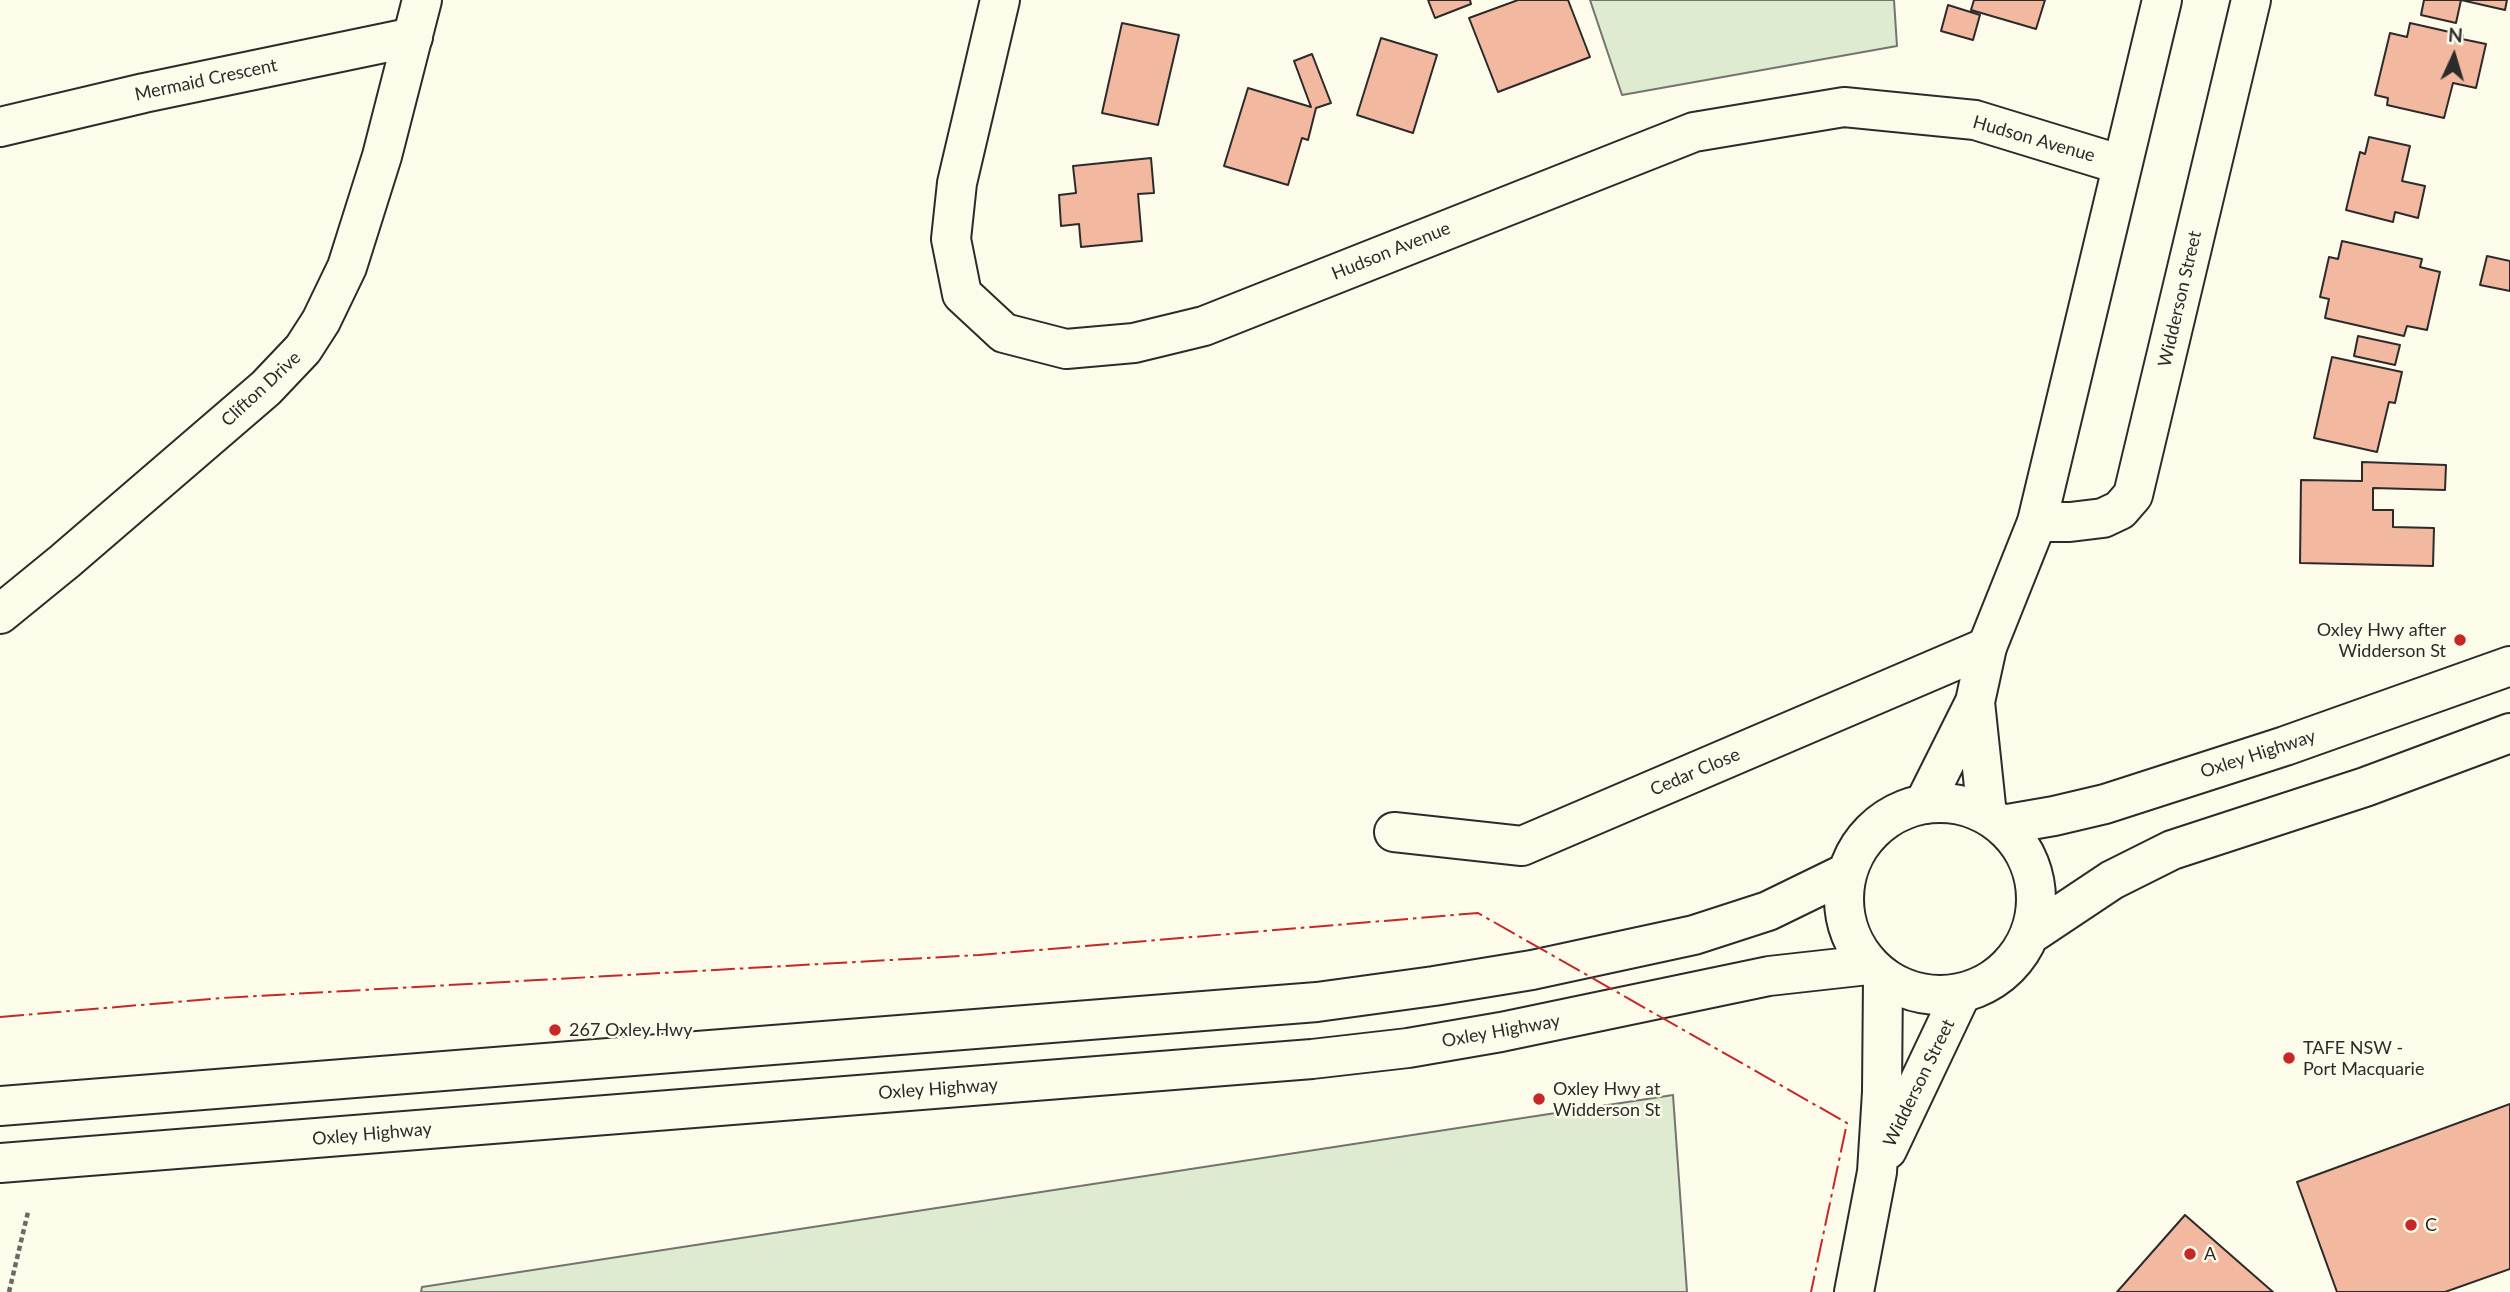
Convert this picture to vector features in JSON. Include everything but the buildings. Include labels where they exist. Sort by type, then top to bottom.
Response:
[{"type":"street","name":"Clifton Drive","points":[[0,614],[65,562],[266,388],[303,349],[321,321],[347,267],[370,196],[422,0]]},
{"type":"street","name":"Hudson Avenue","points":[[1000,0],[957,183],[951,239],[962,294],[1004,333],[1066,349],[1134,343],[1204,326],[1694,132],[1844,107],[1975,120],[2122,165]]},
{"type":"street","points":[[1924,804],[1975,702],[1987,647],[2037,522],[2162,0]]},
{"type":"street","name":"Widderson Street","points":[[2037,522],[2103,518],[2120,510],[2133,495],[2251,0]]},
{"type":"street","name":"Mermaid Crescent","points":[[0,127],[144,93],[414,37]]},
{"type":"street","name":"Cedar Close","points":[[1394,832],[1522,846],[1987,647]]},
{"type":"street","name":"Oxley Highway","points":[[1994,820],[2054,816],[2117,801],[2285,746],[2510,666]]},
{"type":"street","points":[[1975,702],[1994,820]]},
{"type":"street","points":[[2031,934],[2112,880],[2172,850],[2365,786],[2510,733]]},
{"type":"street","points":[[1945,803],[1967,807],[1994,820],[2021,847],[2034,875],[2036,905],[2031,934],[2015,961],[1990,982],[1961,994],[1934,996],[1907,991],[1875,972],[1850,937],[1843,906],[1846,873],[1857,848],[1875,827],[1897,812],[1924,804],[1945,803]]},
{"type":"street","points":[[0,1107],[1330,1000],[1532,970],[1694,935],[1768,911],[1846,873]]},
{"type":"street","name":"Widderson Street","points":[[1854,1292],[1877,1172],[1882,1092],[1875,972]]},
{"type":"street","name":"Oxley Highway","points":[[0,1163],[1312,1059],[1408,1048],[1501,1032],[1769,976],[1875,972]]},
{"type":"street","name":"Widderson Street","points":[[1877,1172],[1961,994]]},
{"type":"path","points":[[9,1292],[28,1212]]},
{"type":"green space","points":[[1590,0],[1894,0],[1897,46],[1622,95]]},
{"type":"green space","points":[[1673,1095],[1687,1292],[421,1292],[422,1287]]},
{"type":"power","points":[[0,1017],[222,998],[979,955],[1478,913],[1847,1123],[1811,1292]]},
{"type":"place","name":"Oxley Hwy after Widderson St","points":[[2460,640]]},
{"type":"place","name":"267 Oxley Hwy","points":[[555,1030]]},
{"type":"place","name":"TAFE NSW - Port Macquarie","points":[[2289,1058]]},
{"type":"place","name":"Oxley Hwy at Widderson St","points":[[1539,1099]]},
{"type":"place","name":"C","points":[[2411,1225]]},
{"type":"place","name":"A","points":[[2190,1254]]}]
